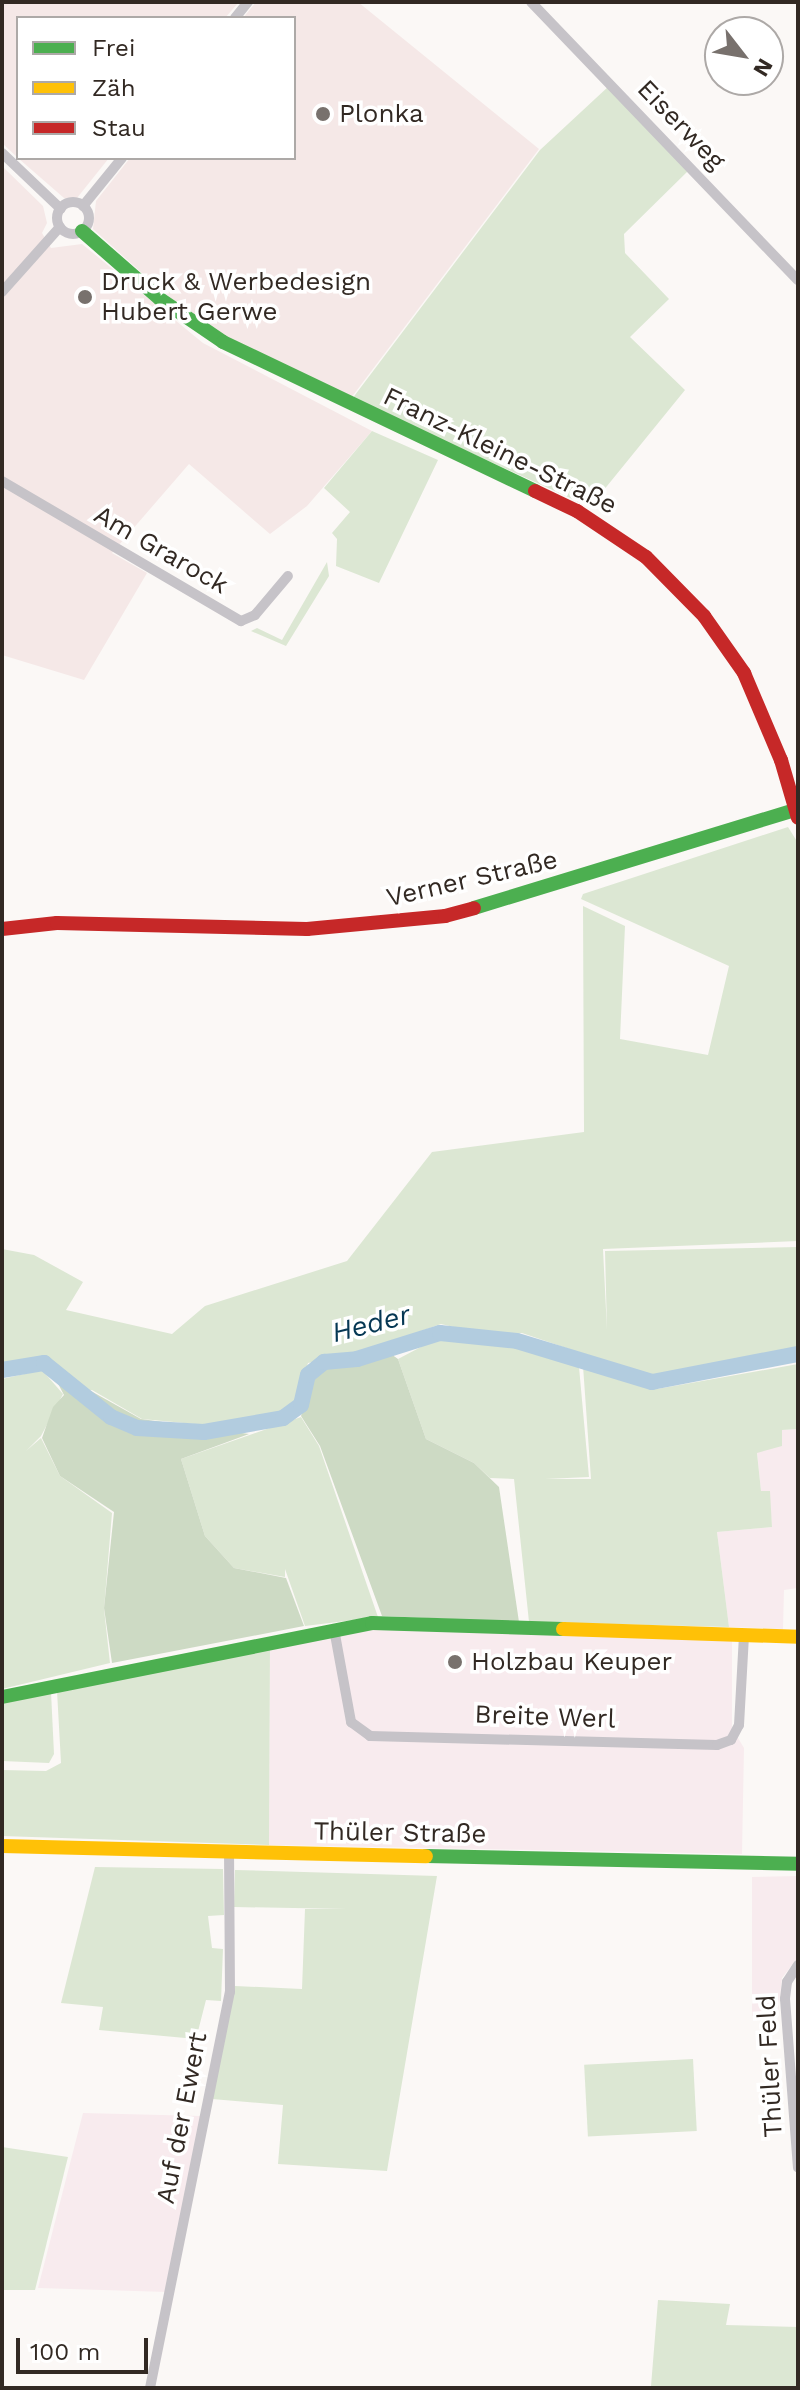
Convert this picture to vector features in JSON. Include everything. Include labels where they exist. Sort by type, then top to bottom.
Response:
[{"type":"street","name":"Eiserweg","points":[[531,2],[798,280]]},
{"type":"street","points":[[2,153],[61,209],[60,227],[2,292]]},
{"type":"street","points":[[83,206],[120,160]]},
{"type":"street","points":[[61,209],[69,203],[83,206]]},
{"type":"street","points":[[60,227],[68,233],[82,231],[89,219],[83,206]]},
{"type":"street","name":"Franz-Kleine-Straße","points":[[82,231],[160,299],[223,342],[577,511],[646,557],[686,595],[734,656],[762,709],[797,812]]},
{"type":"street","name":"Am Grarock","points":[[2,481],[241,621],[255,615],[288,576]]},
{"type":"street","name":"Verner Straße","points":[[2,929],[71,923],[307,929],[429,918],[565,884],[797,812]]},
{"type":"street","points":[[2,1697],[372,1623],[798,1637]]},
{"type":"street","name":"Breite Werl","points":[[334,1629],[351,1722],[370,1736],[717,1745],[731,1740],[739,1725],[744,1636]]},
{"type":"street","name":"Thüler Straße","points":[[2,1846],[229,1854],[798,1864]]},
{"type":"street","name":"Auf der Ewert","points":[[150,2388],[230,1992],[229,1854]]},
{"type":"street","name":"Thüler Feld","points":[[798,1965],[787,1982],[785,1999],[798,2167]]},
{"type":"shaded area","points":[[2,2],[239,2],[227,16],[16,16],[16,156],[2,143]]},
{"type":"shaded area","points":[[256,2],[358,2],[539,149],[351,398],[217,332],[163,292],[93,229],[96,201],[128,160],[296,160],[296,16],[245,16]]},
{"type":"shaded area","points":[[20,160],[107,160],[77,198],[64,198]]},
{"type":"shaded area","points":[[2,166],[43,206],[47,223],[42,233],[51,248],[82,244],[203,343],[372,431],[307,506],[270,534],[189,464],[112,553],[147,573],[84,680],[2,655]]},
{"type":"shaded area","points":[[798,1429],[798,1588],[784,1590],[783,1629],[729,1627],[717,1532],[772,1527],[769,1491],[761,1491],[757,1452],[782,1430]]},
{"type":"shaded area","points":[[372,1629],[732,1639],[732,1728],[744,1748],[742,1854],[269,1845],[270,1645]]},
{"type":"shaded area","points":[[798,1876],[798,1957],[782,1978],[778,2013],[752,2016],[752,1877]]},
{"type":"shaded area","points":[[83,2113],[201,2116],[167,2292],[38,2288]]},
{"type":"green space","points":[[609,86],[689,170],[624,234],[625,253],[669,299],[630,337],[685,390],[590,507],[352,399],[540,150]]},
{"type":"green space","points":[[372,431],[438,460],[379,583],[336,566],[337,539],[332,533],[350,512],[324,488]]},
{"type":"green space","points":[[327,562],[329,576],[286,646],[251,631],[257,628],[282,640]]},
{"type":"green space","points":[[788,827],[798,843],[798,1241],[603,1249],[607,1330],[605,1251],[798,1247],[798,1348],[652,1377],[522,1333],[479,1333],[441,1324],[356,1354],[308,1363],[296,1402],[282,1412],[205,1425],[142,1419],[92,1390],[82,1392],[46,1359],[2,1365],[2,1249],[34,1255],[83,1282],[66,1310],[172,1334],[205,1306],[347,1261],[432,1152],[584,1132],[583,906],[625,926],[620,1039],[708,1055],[729,966],[581,899],[583,894]]},
{"type":"green space","points":[[438,1338],[513,1345],[579,1367],[589,1477],[545,1479],[591,1479],[583,1366],[657,1389],[798,1364],[798,1429],[782,1430],[782,1446],[757,1453],[761,1491],[770,1491],[772,1527],[717,1532],[729,1627],[529,1622],[514,1479],[490,1478],[474,1463],[426,1439],[398,1359]]},
{"type":"green space","points":[[391,1354],[398,1359],[426,1439],[474,1463],[499,1487],[519,1622],[382,1616],[320,1446],[301,1416],[312,1383],[323,1369]]},
{"type":"green space","points":[[59,1368],[82,1393],[91,1391],[141,1419],[249,1434],[181,1459],[205,1536],[234,1568],[286,1578],[304,1626],[112,1663],[104,1608],[114,1512],[60,1476],[42,1438],[53,1407],[64,1395],[53,1374]]},
{"type":"green space","points":[[42,1370],[63,1394],[41,1436],[26,1451],[41,1438],[60,1476],[112,1513],[104,1609],[110,1663],[2,1689],[2,1379]]},
{"type":"green space","points":[[301,1417],[319,1446],[378,1617],[305,1626],[285,1569],[285,1577],[234,1568],[205,1536],[181,1459]]},
{"type":"green space","points":[[270,1645],[269,1845],[2,1836],[2,1770],[46,1771],[61,1763],[57,1691]]},
{"type":"green space","points":[[51,1692],[54,1754],[49,1763],[2,1761],[2,1703]]},
{"type":"green space","points":[[95,1867],[223,1869],[224,1915],[208,1916],[212,1948],[223,1949],[221,2001],[206,2000],[196,2039],[99,2030],[103,2007],[61,2003]]},
{"type":"green space","points":[[235,1870],[437,1876],[387,2171],[278,2164],[283,2105],[212,2099],[235,1986],[302,1989],[305,1909],[347,1909],[234,1907]]},
{"type":"green space","points":[[693,2059],[697,2131],[588,2137],[584,2065]]},
{"type":"green space","points":[[2,2147],[68,2157],[35,2290],[2,2290]]},
{"type":"green space","points":[[658,2300],[730,2304],[726,2325],[798,2327],[798,2388],[651,2386]]},
{"type":"waterway","name":"Heder","points":[[2,1370],[44,1363],[111,1417],[137,1428],[204,1432],[283,1418],[301,1405],[308,1375],[324,1362],[357,1359],[440,1333],[517,1341],[652,1382],[798,1354]]},
{"type":"traffic: fast","points":[[82,231],[160,299],[223,342],[535,491]]},
{"type":"traffic: fast","points":[[474,908],[798,809]]},
{"type":"traffic: fast","points":[[2,1697],[372,1623],[563,1629]]},
{"type":"traffic: fast","points":[[426,1856],[798,1864]]},
{"type":"traffic: slow","points":[[563,1629],[798,1637]]},
{"type":"traffic: slow","points":[[2,1846],[426,1856]]},
{"type":"traffic: jam","points":[[535,491],[577,511],[646,557],[704,616],[744,673],[781,760],[798,818]]},
{"type":"traffic: jam","points":[[2,929],[57,923],[307,929],[445,916],[474,908]]},
{"type":"place","name":"Plonka","points":[[323,114]]},
{"type":"place","name":"Druck & Werbedesign Hubert Gerwe","points":[[85,297]]},
{"type":"place","name":"Holzbau Keuper","points":[[455,1662]]}]
